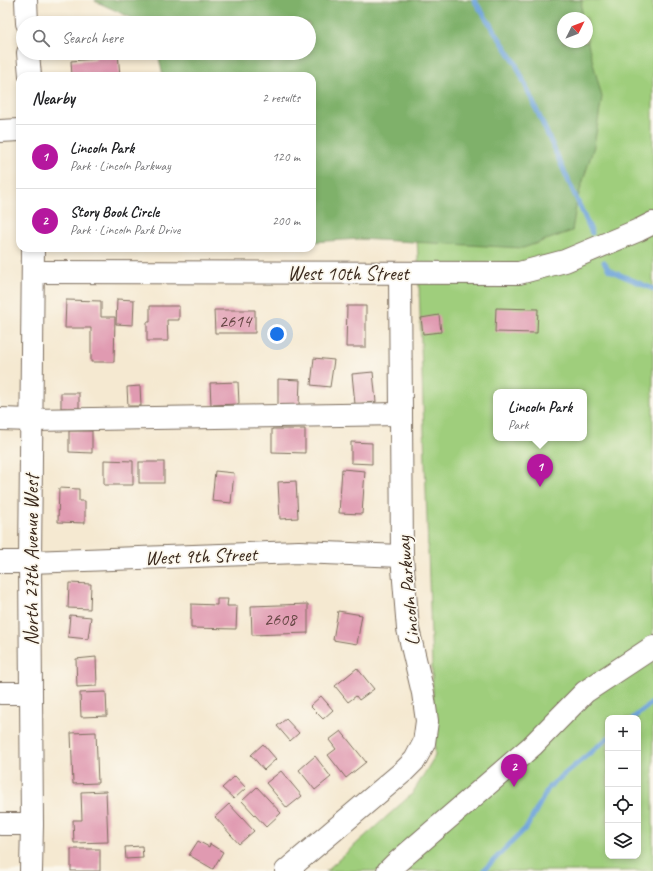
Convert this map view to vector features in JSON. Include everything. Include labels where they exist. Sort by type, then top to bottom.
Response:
[{"type":"street","points":[[25,0],[26,16]]},
{"type":"street","points":[[29,60],[30,72]]},
{"type":"street","points":[[0,131],[16,130]]},
{"type":"street","name":"West 10th Street","points":[[33,272],[520,273],[565,261],[653,223]]},
{"type":"street","name":"North 27th Avenue West","points":[[31,871],[30,562],[33,252]]},
{"type":"street","name":"Lincoln Parkway","points":[[286,871],[404,771],[415,760],[424,743],[427,721],[423,693],[408,629],[402,556],[400,273]]},
{"type":"street","points":[[0,419],[32,420],[401,414]]},
{"type":"street","name":"West 9th Street","points":[[0,562],[299,552],[402,556]]},
{"type":"street","points":[[388,871],[532,746],[585,692],[653,647]]},
{"type":"street","points":[[0,693],[30,693]]},
{"type":"street","points":[[0,824],[32,824]]},
{"type":"green space","points":[[95,0],[582,0],[581,12],[557,12],[557,48],[589,48],[602,97],[594,146],[577,200],[572,231],[523,248],[359,239],[316,242],[316,72],[162,72],[160,60],[316,60],[316,16],[127,16]]},
{"type":"green space","points":[[402,0],[653,0],[653,871],[326,871],[412,794],[435,756],[418,256]]},
{"type":"building","points":[[119,60],[120,72],[72,72],[71,61]]},
{"type":"building","points":[[117,299],[134,300],[133,325],[116,324]]},
{"type":"building","points":[[66,300],[101,301],[101,317],[115,317],[114,362],[91,362],[91,328],[65,328]]},
{"type":"building","points":[[150,306],[179,306],[179,320],[167,320],[168,341],[147,341],[147,322],[150,322]]},
{"type":"building","points":[[347,306],[366,306],[366,347],[346,347]]},
{"type":"building","points":[[496,308],[538,309],[537,333],[495,332]]},
{"type":"building","points":[[214,310],[255,310],[255,333],[215,333]]},
{"type":"building","points":[[439,315],[441,332],[423,334],[421,318]]},
{"type":"building","points":[[314,358],[334,360],[330,387],[311,385]]},
{"type":"building","points":[[373,372],[376,402],[355,404],[352,374]]},
{"type":"building","points":[[278,379],[300,380],[299,405],[278,405]]},
{"type":"building","points":[[238,382],[239,404],[211,405],[210,383]]},
{"type":"building","points":[[140,386],[141,406],[128,406],[127,387]]},
{"type":"building","points":[[61,393],[79,393],[79,408],[61,408]]},
{"type":"building","points":[[272,429],[305,429],[305,453],[272,452]]},
{"type":"building","points":[[69,431],[92,431],[92,453],[69,452]]},
{"type":"building","points":[[351,442],[372,443],[372,464],[351,463]]},
{"type":"building","points":[[104,460],[133,461],[133,485],[104,485]]},
{"type":"building","points":[[139,462],[164,462],[164,483],[139,483]]},
{"type":"building","points":[[342,469],[365,471],[362,514],[339,513]]},
{"type":"building","points":[[215,471],[234,473],[231,503],[212,501]]},
{"type":"building","points":[[296,481],[298,518],[280,519],[278,482]]},
{"type":"building","points":[[59,488],[79,489],[79,501],[85,501],[85,523],[58,522]]},
{"type":"building","points":[[69,583],[91,584],[90,609],[68,608]]},
{"type":"building","points":[[217,599],[228,599],[227,606],[237,606],[236,629],[191,628],[191,604],[217,605]]},
{"type":"building","points":[[308,604],[308,633],[252,635],[251,606]]},
{"type":"building","points":[[338,611],[362,615],[357,644],[333,640]]},
{"type":"building","points":[[70,615],[91,617],[88,639],[68,637]]},
{"type":"building","points":[[96,657],[97,686],[77,687],[76,659]]},
{"type":"building","points":[[357,668],[374,689],[359,700],[356,696],[348,702],[335,686]]},
{"type":"building","points":[[106,692],[107,716],[81,717],[80,693]]},
{"type":"building","points":[[321,696],[333,710],[323,719],[310,706]]},
{"type":"building","points":[[286,719],[299,733],[290,741],[277,726]]},
{"type":"building","points":[[341,731],[366,762],[346,778],[328,755],[336,749],[329,740]]},
{"type":"building","points":[[96,732],[98,783],[73,784],[71,733]]},
{"type":"building","points":[[263,744],[276,759],[264,770],[251,755]]},
{"type":"building","points":[[315,756],[331,777],[315,790],[299,770]]},
{"type":"building","points":[[281,771],[302,796],[287,808],[266,783]]},
{"type":"building","points":[[235,776],[246,788],[234,799],[222,788]]},
{"type":"building","points":[[257,787],[281,813],[266,827],[242,801]]},
{"type":"building","points":[[106,791],[108,842],[74,843],[73,820],[82,820],[81,792]]},
{"type":"building","points":[[229,804],[254,831],[239,844],[215,817]]},
{"type":"building","points":[[198,841],[209,847],[210,844],[223,852],[213,869],[189,855]]},
{"type":"building","points":[[142,846],[143,858],[126,859],[125,847]]},
{"type":"building","points":[[71,849],[100,849],[100,871],[71,871]]},
{"type":"waterway","points":[[474,0],[515,62],[592,233]]},
{"type":"waterway","points":[[604,262],[609,270],[653,289]]},
{"type":"waterway","points":[[637,715],[653,702]]},
{"type":"waterway","points":[[483,871],[527,827],[549,787],[605,740]]},
{"type":"place","name":"Lincoln Park","points":[[540,487]]},
{"type":"place","name":"Story Book Circle","points":[[514,787]]}]
